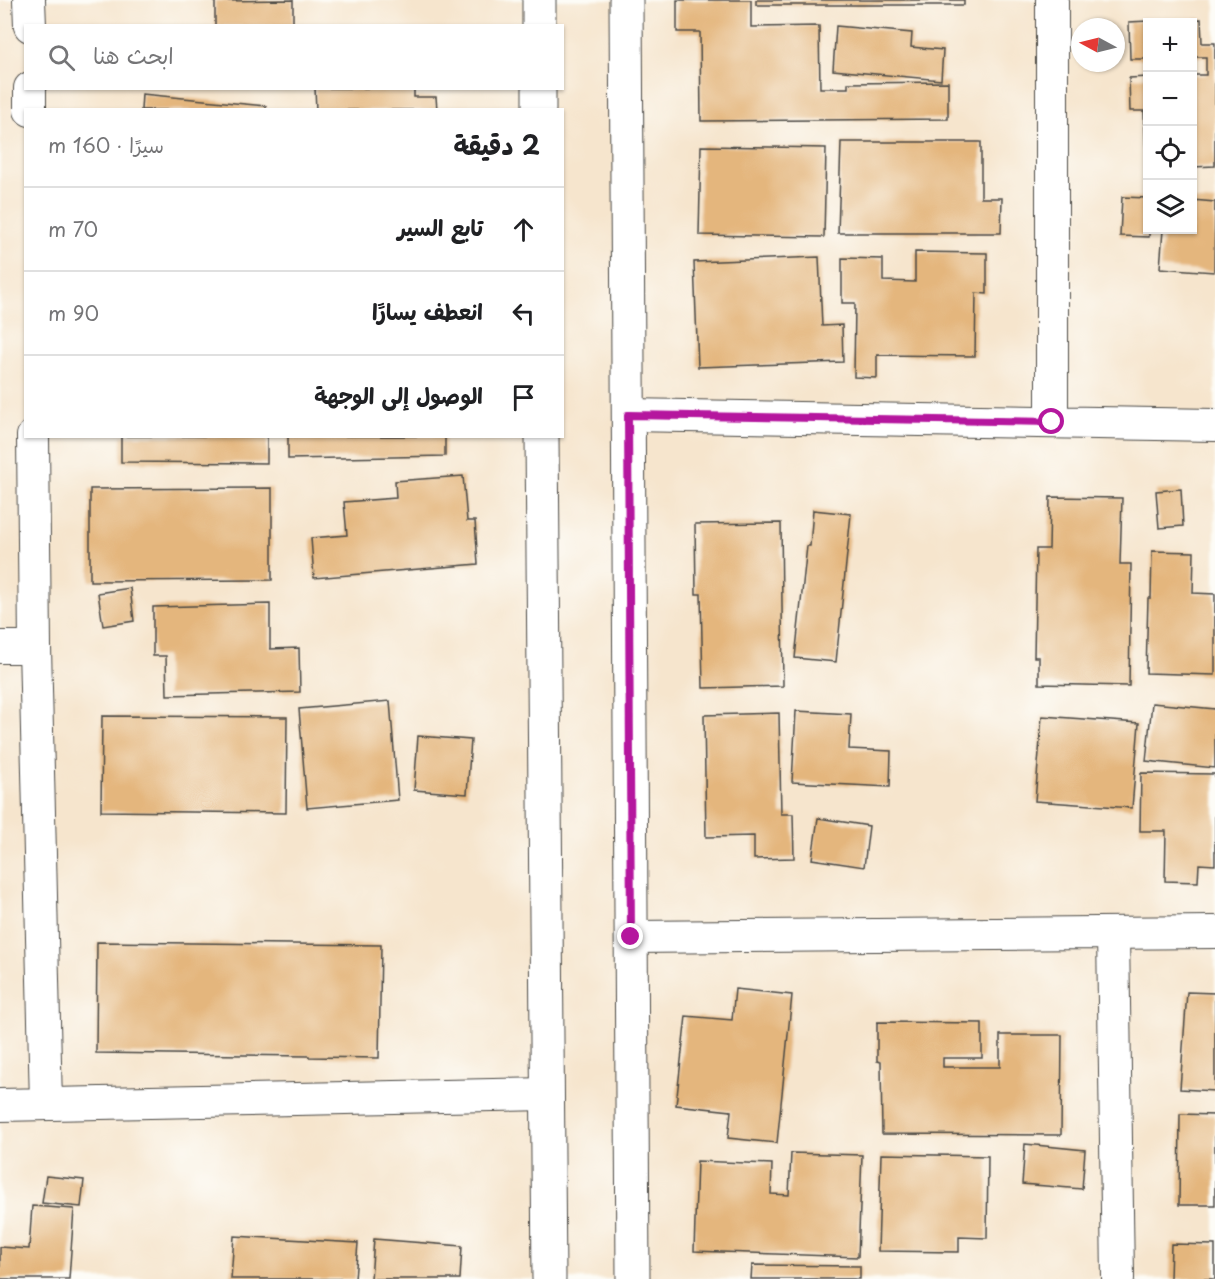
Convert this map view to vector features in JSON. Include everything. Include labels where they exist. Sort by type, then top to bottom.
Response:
[{"type":"street","points":[[29,0],[30,24]]},
{"type":"street","points":[[538,0],[539,24]]},
{"type":"street","points":[[626,0],[633,1279]]},
{"type":"street","points":[[1052,0],[1052,422]]},
{"type":"street","points":[[30,90],[30,108]]},
{"type":"street","points":[[539,90],[539,108]]},
{"type":"street","points":[[628,415],[1215,425]]},
{"type":"street","points":[[33,438],[35,647],[46,1104]]},
{"type":"street","points":[[542,438],[549,1279]]},
{"type":"street","points":[[0,648],[35,647]]},
{"type":"street","points":[[631,937],[1215,932]]},
{"type":"street","points":[[1113,933],[1119,1279]]},
{"type":"street","points":[[0,1106],[547,1094]]},
{"type":"building","points":[[293,0],[293,24],[215,24],[215,1]]},
{"type":"building","points":[[677,0],[751,0],[751,27],[819,26],[820,88],[848,88],[848,83],[948,82],[948,119],[701,121],[700,32],[677,32]]},
{"type":"building","points":[[756,0],[964,0],[964,5],[756,5]]},
{"type":"building","points":[[1197,19],[1201,19],[1202,43],[1215,43],[1215,166],[1197,167],[1197,75],[1206,75],[1206,57],[1197,57]]},
{"type":"building","points":[[1143,21],[1143,59],[1130,59],[1129,22]]},
{"type":"building","points":[[836,26],[912,33],[911,47],[943,50],[941,80],[833,70]]},
{"type":"building","points":[[1143,77],[1143,111],[1130,111],[1129,78]]},
{"type":"building","points":[[315,90],[414,90],[414,97],[436,97],[437,108],[316,108]]},
{"type":"building","points":[[142,94],[266,106],[266,108],[141,108]]},
{"type":"building","points":[[841,142],[981,142],[981,198],[1002,198],[1001,233],[838,233]]},
{"type":"building","points":[[701,146],[826,148],[824,237],[699,235]]},
{"type":"building","points":[[1122,197],[1143,198],[1143,234],[1149,234],[1149,237],[1120,236]]},
{"type":"building","points":[[1197,200],[1215,202],[1214,272],[1160,268],[1163,234],[1197,234]]},
{"type":"building","points":[[915,252],[987,253],[987,294],[976,293],[975,356],[877,355],[877,378],[854,377],[855,303],[842,303],[842,258],[883,259],[883,281],[915,282]]},
{"type":"building","points":[[819,257],[822,326],[842,325],[843,362],[698,367],[694,262]]},
{"type":"building","points":[[121,438],[267,438],[267,463],[121,462]]},
{"type":"building","points":[[288,438],[445,438],[445,456],[288,459]]},
{"type":"building","points":[[463,476],[467,521],[475,521],[478,564],[314,578],[311,538],[347,535],[344,502],[396,498],[395,481]]},
{"type":"building","points":[[272,488],[272,580],[90,581],[90,489]]},
{"type":"building","points":[[1181,489],[1183,526],[1159,528],[1156,491]]},
{"type":"building","points":[[1050,497],[1122,498],[1120,564],[1131,564],[1129,686],[1039,684],[1039,657],[1034,657],[1036,549],[1049,549]]},
{"type":"building","points":[[813,510],[851,514],[836,662],[795,658]]},
{"type":"building","points":[[781,523],[783,686],[703,688],[701,594],[696,594],[695,524]]},
{"type":"building","points":[[1152,551],[1194,552],[1193,593],[1215,594],[1215,675],[1146,673]]},
{"type":"building","points":[[130,588],[134,621],[103,626],[98,593]]},
{"type":"building","points":[[270,604],[270,649],[299,648],[300,692],[167,695],[166,656],[153,656],[153,607]]},
{"type":"building","points":[[390,701],[398,800],[307,808],[299,709]]},
{"type":"building","points":[[1152,703],[1215,709],[1215,768],[1146,761]]},
{"type":"building","points":[[796,711],[851,714],[849,749],[891,751],[890,787],[792,782]]},
{"type":"building","points":[[779,713],[781,814],[793,814],[794,858],[754,859],[754,836],[706,837],[704,715]]},
{"type":"building","points":[[102,716],[287,717],[286,813],[101,811]]},
{"type":"building","points":[[1042,716],[1139,723],[1132,808],[1035,801]]},
{"type":"building","points":[[418,736],[471,740],[467,794],[414,790]]},
{"type":"building","points":[[1141,773],[1215,774],[1215,865],[1199,864],[1198,882],[1165,881],[1166,831],[1140,831]]},
{"type":"building","points":[[818,818],[869,826],[864,867],[812,859]]},
{"type":"building","points":[[97,942],[381,945],[379,1058],[96,1053]]},
{"type":"building","points":[[735,989],[792,995],[777,1143],[728,1138],[731,1111],[676,1105],[686,1016],[732,1020]]},
{"type":"building","points":[[1187,992],[1215,993],[1215,1091],[1180,1089]]},
{"type":"building","points":[[877,1022],[982,1023],[982,1058],[943,1058],[943,1067],[1000,1067],[1000,1035],[1062,1035],[1061,1135],[882,1134],[881,1062],[877,1061]]},
{"type":"building","points":[[1180,1114],[1215,1115],[1215,1205],[1179,1205]]},
{"type":"building","points":[[1025,1144],[1085,1150],[1082,1189],[1022,1184]]},
{"type":"building","points":[[791,1153],[862,1155],[858,1257],[694,1251],[697,1161],[772,1164],[771,1194],[789,1195]]},
{"type":"building","points":[[881,1154],[988,1156],[987,1238],[959,1237],[959,1252],[878,1251]]},
{"type":"building","points":[[46,1176],[84,1180],[81,1207],[42,1203]]},
{"type":"building","points":[[32,1206],[74,1209],[69,1279],[0,1279],[0,1247],[29,1249]]},
{"type":"building","points":[[234,1236],[358,1243],[355,1279],[231,1279]]},
{"type":"building","points":[[374,1239],[462,1246],[460,1279],[371,1279]]},
{"type":"building","points":[[1171,1244],[1215,1245],[1215,1279],[1170,1279]]},
{"type":"building","points":[[752,1265],[860,1266],[860,1279],[751,1279]]},
{"type":"route","points":[[631,937],[628,415],[1052,422]]}]
